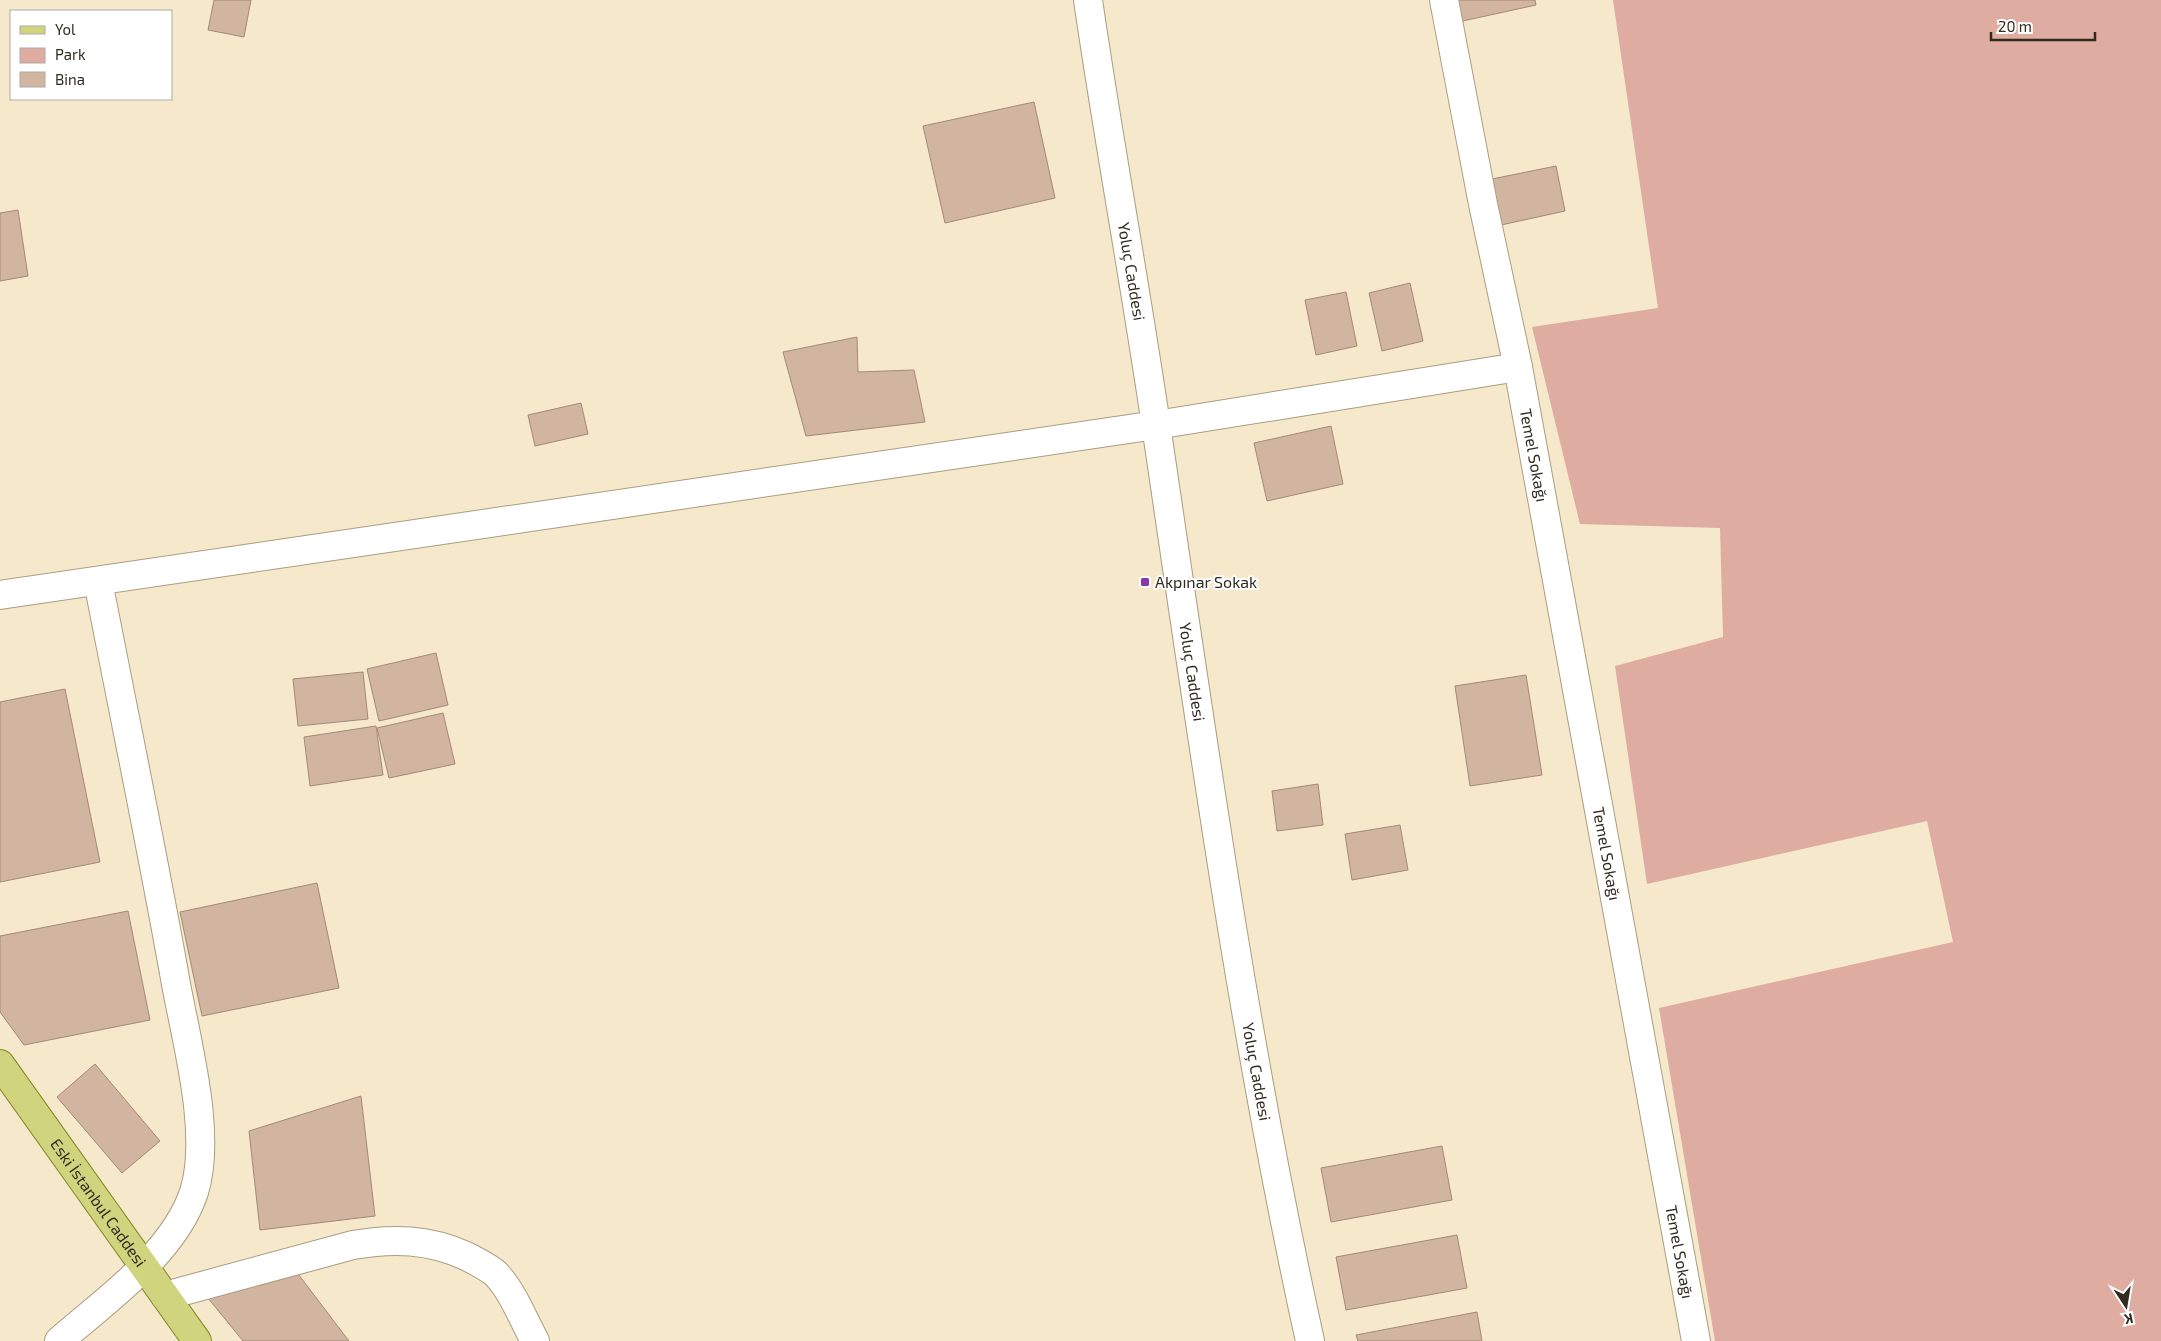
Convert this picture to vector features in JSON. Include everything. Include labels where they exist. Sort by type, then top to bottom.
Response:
[{"type":"main road","name":"Eski İstanbul Caddesi","points":[[0,1065],[197,1341]]},
{"type":"street","name":"Yoluç Caddesi","points":[[1088,0],[1112,163],[1156,425],[1222,874],[1290,1246],[1310,1341]]},
{"type":"street","name":"Temel Sokağı","points":[[1444,0],[1483,204],[1518,366],[1696,1341]]},
{"type":"street","points":[[0,595],[1156,425],[1518,366]]},
{"type":"street","points":[[59,1341],[144,1267],[180,1224],[194,1192],[201,1154],[199,1110],[158,882],[98,580]]},
{"type":"street","points":[[165,1296],[353,1245],[378,1240],[404,1240],[429,1243],[453,1250],[475,1260],[495,1274],[513,1298],[534,1341]]},
{"type":"green space","points":[[1613,0],[2161,0],[2161,1341],[1715,1341],[1659,1008],[1953,942],[1927,821],[1647,884],[1615,666],[1723,637],[1720,528],[1580,524],[1532,327],[1658,308]]},
{"type":"building","points":[[214,0],[251,0],[244,37],[208,30]]},
{"type":"building","points":[[1444,0],[1535,0],[1536,5],[1449,24]]},
{"type":"building","points":[[1034,102],[1055,198],[945,223],[923,126]]},
{"type":"building","points":[[1556,166],[1565,211],[1501,225],[1492,179]]},
{"type":"building","points":[[18,210],[28,276],[0,281],[0,213]]},
{"type":"building","points":[[1410,283],[1423,341],[1382,351],[1369,293]]},
{"type":"building","points":[[1346,292],[1357,346],[1316,355],[1305,300]]},
{"type":"building","points":[[857,337],[858,372],[914,370],[925,422],[806,436],[783,352]]},
{"type":"building","points":[[581,403],[588,434],[535,446],[528,415]]},
{"type":"building","points":[[1331,426],[1343,484],[1267,501],[1254,443]]},
{"type":"building","points":[[436,653],[448,705],[379,721],[367,669]]},
{"type":"building","points":[[363,672],[368,719],[298,726],[293,679]]},
{"type":"building","points":[[1526,675],[1542,775],[1470,786],[1455,686]]},
{"type":"building","points":[[65,689],[100,862],[0,882],[0,702]]},
{"type":"building","points":[[443,713],[455,764],[389,778],[377,728]]},
{"type":"building","points":[[376,726],[383,775],[310,786],[304,737]]},
{"type":"building","points":[[1318,784],[1323,825],[1277,831],[1272,791]]},
{"type":"building","points":[[1400,825],[1408,870],[1352,880],[1345,834]]},
{"type":"building","points":[[317,883],[339,988],[202,1016],[180,912]]},
{"type":"building","points":[[128,911],[150,1020],[24,1045],[0,1012],[0,936]]},
{"type":"building","points":[[95,1064],[160,1141],[122,1173],[57,1097]]},
{"type":"building","points":[[361,1096],[375,1216],[260,1230],[249,1131]]},
{"type":"building","points":[[1442,1146],[1452,1200],[1331,1222],[1321,1168]]},
{"type":"building","points":[[1457,1235],[1467,1288],[1346,1310],[1336,1257]]},
{"type":"building","points":[[292,1266],[349,1341],[243,1341],[203,1292]]},
{"type":"building","points":[[1477,1312],[1482,1341],[1358,1341],[1356,1335]]},
{"type":"place","name":"Akpınar Sokak","points":[[1145,582]]}]
